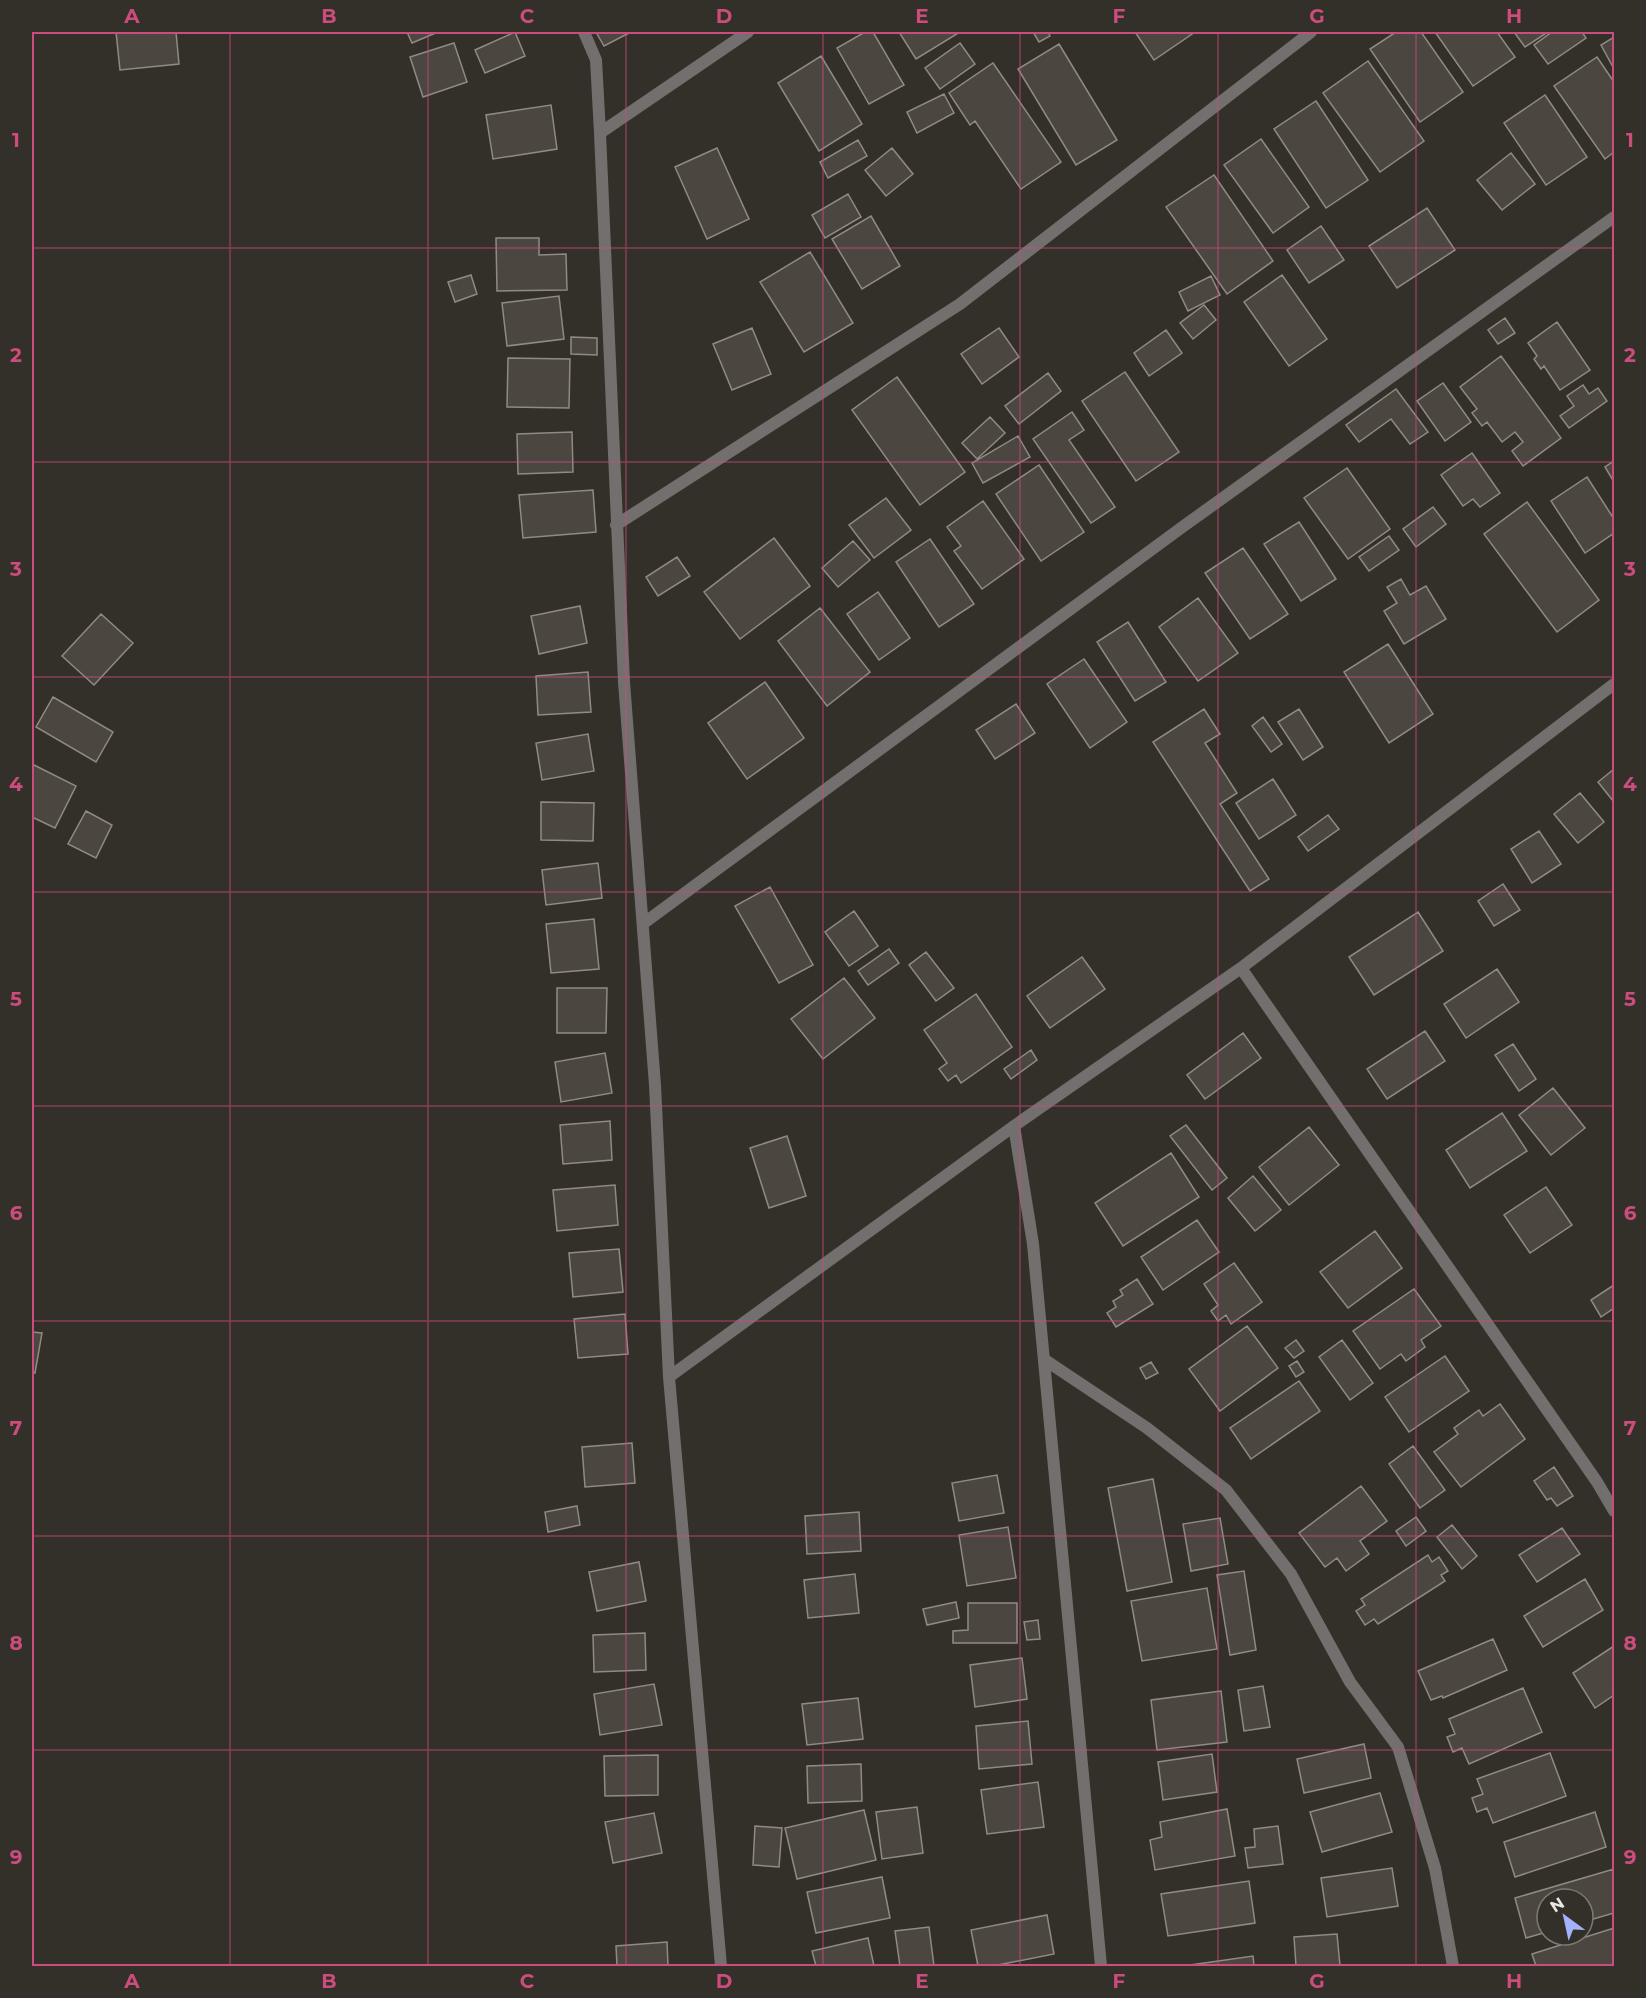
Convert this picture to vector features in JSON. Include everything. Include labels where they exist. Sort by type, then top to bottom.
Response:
[{"type":"street","points":[[584,32],[596,60],[624,682],[655,1085],[669,1377],[721,1966]]},
{"type":"street","points":[[600,133],[748,32]]},
{"type":"street","points":[[616,525],[960,304],[1311,32]]},
{"type":"street","points":[[644,923],[1181,528],[1614,217]]},
{"type":"street","points":[[669,1377],[1014,1126],[1241,968],[1613,689]]},
{"type":"street","points":[[1241,968],[1597,1482],[1614,1512]]},
{"type":"street","points":[[1014,1126],[1033,1245],[1045,1360],[1101,1966]]},
{"type":"street","points":[[1045,1360],[1147,1428],[1226,1490],[1291,1574],[1350,1682],[1398,1747],[1435,1868],[1453,1966]]},
{"type":"building","points":[[116,32],[176,32],[179,64],[120,70]]},
{"type":"building","points":[[407,32],[438,32],[412,43]]},
{"type":"building","points":[[515,32],[525,56],[485,73],[475,50]]},
{"type":"building","points":[[596,32],[631,32],[604,46]]},
{"type":"building","points":[[865,32],[873,32],[904,85],[869,104],[837,48]]},
{"type":"building","points":[[899,32],[960,32],[916,59]]},
{"type":"building","points":[[1033,32],[1048,32],[1050,36],[1039,42]]},
{"type":"building","points":[[1135,32],[1195,32],[1154,60]]},
{"type":"building","points":[[1396,32],[1421,32],[1463,92],[1420,122],[1370,49]]},
{"type":"building","points":[[1435,32],[1497,32],[1515,57],[1473,86]]},
{"type":"building","points":[[1514,32],[1548,32],[1525,47]]},
{"type":"building","points":[[1552,32],[1582,32],[1586,38],[1548,64],[1534,45]]},
{"type":"building","points":[[1614,37],[1614,69],[1601,45]]},
{"type":"building","points":[[454,43],[467,82],[423,97],[410,57]]},
{"type":"building","points":[[960,43],[975,64],[940,89],[925,68]]},
{"type":"building","points":[[1059,44],[1117,140],[1076,165],[1018,69]]},
{"type":"building","points":[[821,56],[862,124],[819,151],[778,83]]},
{"type":"building","points":[[1597,57],[1614,82],[1614,152],[1605,159],[1554,86]]},
{"type":"building","points":[[1368,61],[1424,141],[1380,172],[1323,93]]},
{"type":"building","points":[[993,63],[1061,162],[1021,189],[975,121],[970,125],[949,93]]},
{"type":"building","points":[[944,94],[954,113],[917,133],[907,112]]},
{"type":"building","points":[[1545,95],[1587,157],[1546,185],[1504,123]]},
{"type":"building","points":[[1316,101],[1368,180],[1326,208],[1274,129]]},
{"type":"building","points":[[551,105],[557,149],[493,159],[486,115]]},
{"type":"building","points":[[1261,139],[1309,207],[1273,233],[1224,165]]},
{"type":"building","points":[[858,140],[867,156],[828,178],[820,162]]},
{"type":"building","points":[[717,148],[749,219],[707,239],[675,167]]},
{"type":"building","points":[[892,148],[913,174],[886,196],[865,170]]},
{"type":"building","points":[[1511,153],[1535,184],[1502,210],[1477,180]]},
{"type":"building","points":[[1214,175],[1273,261],[1227,294],[1166,207]]},
{"type":"building","points":[[848,194],[861,217],[825,238],[812,215]]},
{"type":"building","points":[[1427,208],[1455,250],[1397,288],[1369,246]]},
{"type":"building","points":[[871,216],[900,266],[862,289],[832,239]]},
{"type":"building","points":[[1321,226],[1344,260],[1309,283],[1287,250]]},
{"type":"building","points":[[496,238],[539,238],[539,255],[566,254],[567,290],[497,291]]},
{"type":"building","points":[[810,252],[853,323],[804,352],[760,282]]},
{"type":"building","points":[[471,275],[477,294],[455,302],[448,282]]},
{"type":"building","points":[[1282,275],[1327,339],[1289,366],[1244,302]]},
{"type":"building","points":[[1211,276],[1220,295],[1188,311],[1179,292]]},
{"type":"building","points":[[559,296],[564,339],[507,346],[502,303]]},
{"type":"building","points":[[1204,305],[1216,320],[1193,339],[1180,323]]},
{"type":"building","points":[[1505,318],[1515,333],[1498,344],[1488,330]]},
{"type":"building","points":[[1557,322],[1590,370],[1560,390],[1544,366],[1541,369],[1534,359],[1537,356],[1528,343]]},
{"type":"building","points":[[752,328],[771,374],[732,390],[713,344]]},
{"type":"building","points":[[999,328],[1019,357],[982,384],[961,354]]},
{"type":"building","points":[[1166,330],[1182,353],[1149,376],[1134,353]]},
{"type":"building","points":[[571,337],[597,338],[597,355],[571,354]]},
{"type":"building","points":[[1501,356],[1561,438],[1523,466],[1512,451],[1523,442],[1515,432],[1502,442],[1487,422],[1482,426],[1472,413],[1477,409],[1460,387]]},
{"type":"building","points":[[508,358],[570,359],[569,408],[507,407]]},
{"type":"building","points":[[1125,372],[1179,452],[1136,481],[1082,401]]},
{"type":"building","points":[[1048,373],[1061,391],[1019,424],[1005,406]]},
{"type":"building","points":[[897,377],[965,472],[920,505],[852,410]]},
{"type":"building","points":[[1443,383],[1471,422],[1445,441],[1417,401]]},
{"type":"building","points":[[1583,385],[1589,394],[1598,388],[1607,401],[1569,428],[1560,416],[1574,406],[1567,396]]},
{"type":"building","points":[[1396,389],[1428,432],[1410,444],[1391,419],[1359,442],[1346,425]]},
{"type":"building","points":[[1072,412],[1084,430],[1069,440],[1115,507],[1091,523],[1033,439]]},
{"type":"building","points":[[990,417],[1005,433],[977,459],[962,443]]},
{"type":"building","points":[[572,432],[573,472],[518,474],[517,434]]},
{"type":"building","points":[[1018,436],[1030,457],[983,483],[972,463]]},
{"type":"building","points":[[1472,453],[1500,493],[1480,507],[1473,499],[1463,506],[1441,475]]},
{"type":"building","points":[[1614,461],[1614,482],[1605,467]]},
{"type":"building","points":[[1039,465],[1084,532],[1041,561],[996,494]]},
{"type":"building","points":[[1347,468],[1390,529],[1348,559],[1304,498]]},
{"type":"building","points":[[1587,477],[1614,519],[1614,533],[1585,553],[1551,501]]},
{"type":"building","points":[[593,490],[596,532],[523,538],[519,495]]},
{"type":"building","points":[[886,498],[911,530],[874,558],[849,525]]},
{"type":"building","points":[[983,501],[1024,559],[982,589],[954,551],[961,546],[947,527]]},
{"type":"building","points":[[1527,502],[1599,600],[1557,632],[1484,534]]},
{"type":"building","points":[[1433,507],[1446,524],[1416,547],[1403,529]]},
{"type":"building","points":[[1299,522],[1336,579],[1301,601],[1264,544]]},
{"type":"building","points":[[1389,536],[1399,550],[1369,571],[1359,557]]},
{"type":"building","points":[[774,538],[810,586],[740,639],[704,592]]},
{"type":"building","points":[[930,539],[974,604],[939,627],[896,562]]},
{"type":"building","points":[[853,541],[870,560],[838,587],[822,568]]},
{"type":"building","points":[[1243,548],[1288,614],[1250,639],[1205,573]]},
{"type":"building","points":[[677,557],[690,576],[658,596],[646,577]]},
{"type":"building","points":[[1401,579],[1410,595],[1426,586],[1446,619],[1404,644],[1384,611],[1397,603],[1387,587]]},
{"type":"building","points":[[878,592],[910,638],[879,660],[847,614]]},
{"type":"building","points":[[1198,598],[1238,653],[1198,681],[1159,627]]},
{"type":"building","points":[[580,606],[587,643],[539,654],[531,616]]},
{"type":"building","points":[[820,608],[870,672],[827,706],[778,641]]},
{"type":"building","points":[[101,614],[133,643],[94,685],[62,656]]},
{"type":"building","points":[[1128,622],[1166,682],[1135,701],[1097,642]]},
{"type":"building","points":[[1388,644],[1433,714],[1389,743],[1344,672]]},
{"type":"building","points":[[1084,659],[1127,722],[1090,748],[1047,684]]},
{"type":"building","points":[[588,672],[591,712],[538,715],[536,676]]},
{"type":"building","points":[[765,682],[804,738],[747,779],[708,723]]},
{"type":"building","points":[[53,697],[113,732],[96,762],[36,727]]},
{"type":"building","points":[[1016,704],[1035,733],[995,759],[976,730]]},
{"type":"building","points":[[1204,709],[1220,734],[1205,743],[1237,793],[1220,804],[1269,879],[1250,891],[1153,742]]},
{"type":"building","points":[[1299,709],[1323,747],[1303,760],[1278,722]]},
{"type":"building","points":[[1263,717],[1282,744],[1271,752],[1252,726]]},
{"type":"building","points":[[588,734],[594,771],[542,780],[536,743]]},
{"type":"building","points":[[32,764],[76,786],[55,828],[32,817]]},
{"type":"building","points":[[1614,769],[1614,802],[1598,782]]},
{"type":"building","points":[[1273,779],[1296,815],[1259,839],[1236,803]]},
{"type":"building","points":[[1580,793],[1604,822],[1578,843],[1554,814]]},
{"type":"building","points":[[541,802],[594,803],[593,841],[541,840]]},
{"type":"building","points":[[86,811],[112,825],[96,858],[68,844]]},
{"type":"building","points":[[1328,815],[1339,829],[1308,851],[1298,837]]},
{"type":"building","points":[[1539,831],[1561,864],[1532,883],[1511,849]]},
{"type":"building","points":[[598,863],[602,898],[546,905],[542,870]]},
{"type":"building","points":[[1503,884],[1520,910],[1494,926],[1478,901]]},
{"type":"building","points":[[770,887],[813,965],[779,983],[735,906]]},
{"type":"building","points":[[854,911],[878,946],[849,966],[825,932]]},
{"type":"building","points":[[1418,912],[1443,951],[1374,995],[1349,957]]},
{"type":"building","points":[[594,919],[599,969],[551,973],[546,924]]},
{"type":"building","points":[[889,949],[899,963],[868,985],[858,971]]},
{"type":"building","points":[[926,952],[954,988],[936,1001],[909,965]]},
{"type":"building","points":[[1082,957],[1105,989],[1050,1028],[1027,996]]},
{"type":"building","points":[[1497,969],[1519,1002],[1466,1038],[1444,1004]]},
{"type":"building","points":[[844,978],[875,1018],[823,1059],[791,1019]]},
{"type":"building","points":[[557,988],[607,988],[606,1033],[557,1033]]},
{"type":"building","points":[[976,994],[1012,1047],[961,1083],[956,1075],[948,1081],[939,1069],[947,1063],[924,1030]]},
{"type":"building","points":[[1425,1031],[1445,1061],[1387,1099],[1367,1069]]},
{"type":"building","points":[[1243,1033],[1261,1058],[1205,1099],[1187,1075]]},
{"type":"building","points":[[1513,1044],[1536,1079],[1519,1091],[1495,1055]]},
{"type":"building","points":[[1031,1050],[1037,1060],[1011,1079],[1004,1069]]},
{"type":"building","points":[[605,1053],[612,1093],[561,1102],[555,1062]]},
{"type":"building","points":[[1553,1088],[1585,1128],[1551,1155],[1519,1115]]},
{"type":"building","points":[[1502,1113],[1527,1151],[1470,1188],[1446,1150]]},
{"type":"building","points":[[610,1121],[612,1160],[563,1164],[560,1125]]},
{"type":"building","points":[[1186,1125],[1227,1178],[1212,1190],[1170,1136]]},
{"type":"building","points":[[1309,1127],[1339,1165],[1289,1205],[1259,1167]]},
{"type":"building","points":[[787,1136],[806,1196],[769,1208],[750,1148]]},
{"type":"building","points":[[1171,1153],[1199,1197],[1123,1246],[1095,1203]]},
{"type":"building","points":[[1253,1176],[1281,1210],[1255,1231],[1228,1198]]},
{"type":"building","points":[[615,1185],[618,1225],[557,1231],[553,1190]]},
{"type":"building","points":[[1546,1187],[1572,1225],[1530,1253],[1504,1215]]},
{"type":"building","points":[[1197,1220],[1219,1252],[1163,1290],[1141,1257]]},
{"type":"building","points":[[1375,1231],[1402,1268],[1348,1308],[1320,1272]]},
{"type":"building","points":[[619,1249],[623,1292],[573,1297],[569,1253]]},
{"type":"building","points":[[1234,1263],[1262,1302],[1231,1324],[1226,1315],[1218,1321],[1211,1311],[1218,1305],[1204,1284]]},
{"type":"building","points":[[1137,1279],[1153,1304],[1116,1327],[1107,1313],[1116,1307],[1113,1301],[1123,1295],[1120,1290]]},
{"type":"building","points":[[1614,1285],[1614,1308],[1601,1317],[1591,1300]]},
{"type":"building","points":[[1414,1289],[1441,1326],[1421,1340],[1425,1347],[1406,1361],[1401,1354],[1380,1369],[1353,1331]]},
{"type":"building","points":[[625,1314],[628,1354],[578,1358],[574,1319]]},
{"type":"building","points":[[1247,1326],[1278,1368],[1220,1411],[1189,1369]]},
{"type":"building","points":[[32,1332],[42,1333],[35,1373],[32,1372]]},
{"type":"building","points":[[1296,1340],[1304,1351],[1294,1358],[1285,1348]]},
{"type":"building","points":[[1342,1340],[1373,1383],[1350,1400],[1319,1357]]},
{"type":"building","points":[[1445,1356],[1469,1391],[1409,1432],[1385,1397]]},
{"type":"building","points":[[1297,1361],[1304,1372],[1296,1377],[1289,1366]]},
{"type":"building","points":[[1151,1362],[1158,1373],[1146,1379],[1140,1368]]},
{"type":"building","points":[[1299,1381],[1320,1411],[1251,1459],[1230,1428]]},
{"type":"building","points":[[1500,1404],[1525,1439],[1461,1487],[1434,1452],[1458,1434],[1454,1428],[1479,1410],[1483,1416]]},
{"type":"building","points":[[632,1443],[635,1483],[585,1487],[582,1447]]},
{"type":"building","points":[[1413,1446],[1445,1490],[1420,1508],[1389,1464]]},
{"type":"building","points":[[1554,1467],[1573,1496],[1557,1506],[1551,1498],[1547,1500],[1534,1481]]},
{"type":"building","points":[[997,1475],[1004,1513],[959,1521],[952,1483]]},
{"type":"building","points":[[1153,1479],[1172,1582],[1127,1591],[1108,1488]]},
{"type":"building","points":[[1361,1486],[1387,1521],[1360,1541],[1369,1554],[1346,1571],[1337,1558],[1325,1567],[1299,1533]]},
{"type":"building","points":[[577,1506],[580,1525],[548,1532],[545,1512]]},
{"type":"building","points":[[859,1512],[861,1551],[807,1554],[805,1516]]},
{"type":"building","points":[[1416,1517],[1426,1531],[1406,1546],[1396,1531]]},
{"type":"building","points":[[1220,1518],[1228,1564],[1191,1571],[1183,1524]]},
{"type":"building","points":[[1452,1525],[1477,1556],[1462,1569],[1437,1537]]},
{"type":"building","points":[[1008,1527],[1016,1578],[967,1586],[959,1535]]},
{"type":"building","points":[[1562,1528],[1580,1554],[1537,1582],[1519,1555]]},
{"type":"building","points":[[1428,1555],[1432,1562],[1439,1557],[1448,1571],[1441,1575],[1445,1581],[1378,1624],[1374,1619],[1365,1625],[1356,1611],[1365,1605],[1361,1599]]},
{"type":"building","points":[[639,1562],[646,1601],[597,1611],[589,1572]]},
{"type":"building","points":[[1244,1571],[1256,1650],[1230,1655],[1217,1575]]},
{"type":"building","points":[[855,1574],[859,1613],[808,1618],[804,1580]]},
{"type":"building","points":[[1585,1579],[1603,1610],[1543,1647],[1524,1616]]},
{"type":"building","points":[[1207,1588],[1217,1649],[1142,1661],[1131,1601]]},
{"type":"building","points":[[956,1602],[959,1618],[927,1625],[923,1609]]},
{"type":"building","points":[[968,1603],[1017,1603],[1017,1643],[953,1643],[953,1631],[968,1630]]},
{"type":"building","points":[[1038,1620],[1040,1639],[1027,1640],[1024,1622]]},
{"type":"building","points":[[645,1633],[646,1670],[594,1672],[593,1635]]},
{"type":"building","points":[[1493,1639],[1507,1670],[1443,1698],[1442,1696],[1431,1700],[1418,1671]]},
{"type":"building","points":[[1614,1646],[1614,1695],[1595,1708],[1573,1673]]},
{"type":"building","points":[[1022,1658],[1027,1699],[975,1707],[970,1665]]},
{"type":"building","points":[[654,1684],[662,1725],[600,1735],[594,1694]]},
{"type":"building","points":[[1263,1686],[1270,1727],[1244,1731],[1238,1690]]},
{"type":"building","points":[[1523,1688],[1542,1732],[1469,1764],[1462,1748],[1453,1752],[1447,1737],[1455,1734],[1449,1719]]},
{"type":"building","points":[[1221,1691],[1227,1742],[1157,1750],[1151,1700]]},
{"type":"building","points":[[858,1698],[863,1739],[807,1745],[802,1704]]},
{"type":"building","points":[[1028,1721],[1032,1764],[979,1769],[976,1726]]},
{"type":"building","points":[[1364,1744],[1371,1778],[1304,1793],[1297,1759]]},
{"type":"building","points":[[1550,1753],[1566,1796],[1493,1823],[1487,1808],[1477,1812],[1472,1798],[1483,1794],[1477,1779]]},
{"type":"building","points":[[1212,1754],[1217,1792],[1163,1800],[1158,1762]]},
{"type":"building","points":[[658,1755],[658,1795],[605,1796],[604,1756]]},
{"type":"building","points":[[861,1764],[862,1801],[808,1803],[807,1766]]},
{"type":"building","points":[[1038,1782],[1044,1827],[987,1834],[981,1790]]},
{"type":"building","points":[[1380,1793],[1392,1832],[1322,1852],[1310,1812]]},
{"type":"building","points":[[917,1807],[923,1853],[882,1859],[876,1812]]},
{"type":"building","points":[[1227,1809],[1235,1856],[1155,1870],[1150,1840],[1162,1837],[1160,1822]]},
{"type":"building","points":[[864,1810],[876,1860],[797,1879],[785,1828]]},
{"type":"building","points":[[1595,1812],[1606,1847],[1515,1877],[1504,1842]]},
{"type":"building","points":[[654,1813],[662,1853],[613,1863],[605,1822]]},
{"type":"building","points":[[755,1826],[782,1828],[779,1867],[753,1865]]},
{"type":"building","points":[[1278,1826],[1283,1864],[1248,1868],[1245,1848],[1255,1847],[1254,1829]]},
{"type":"building","points":[[1392,1868],[1398,1906],[1327,1917],[1321,1878]]},
{"type":"building","points":[[1614,1869],[1614,1913],[1595,1919],[1595,1887],[1553,1887]]},
{"type":"building","points":[[882,1877],[890,1918],[816,1933],[807,1892]]},
{"type":"building","points":[[1249,1881],[1255,1923],[1168,1936],[1161,1894]]},
{"type":"building","points":[[1535,1892],[1535,1935],[1526,1938],[1515,1898]]},
{"type":"building","points":[[1047,1915],[1054,1954],[993,1966],[978,1966],[971,1930]]},
{"type":"building","points":[[929,1927],[934,1966],[900,1966],[895,1931]]},
{"type":"building","points":[[1614,1928],[1614,1966],[1536,1966],[1532,1954],[1554,1947],[1595,1947],[1595,1934]]},
{"type":"building","points":[[1337,1934],[1340,1966],[1296,1966],[1294,1937]]},
{"type":"building","points":[[868,1938],[874,1966],[816,1966],[812,1951]]},
{"type":"building","points":[[667,1942],[668,1966],[617,1966],[616,1946]]},
{"type":"building","points":[[1253,1956],[1254,1966],[1183,1966]]}]
